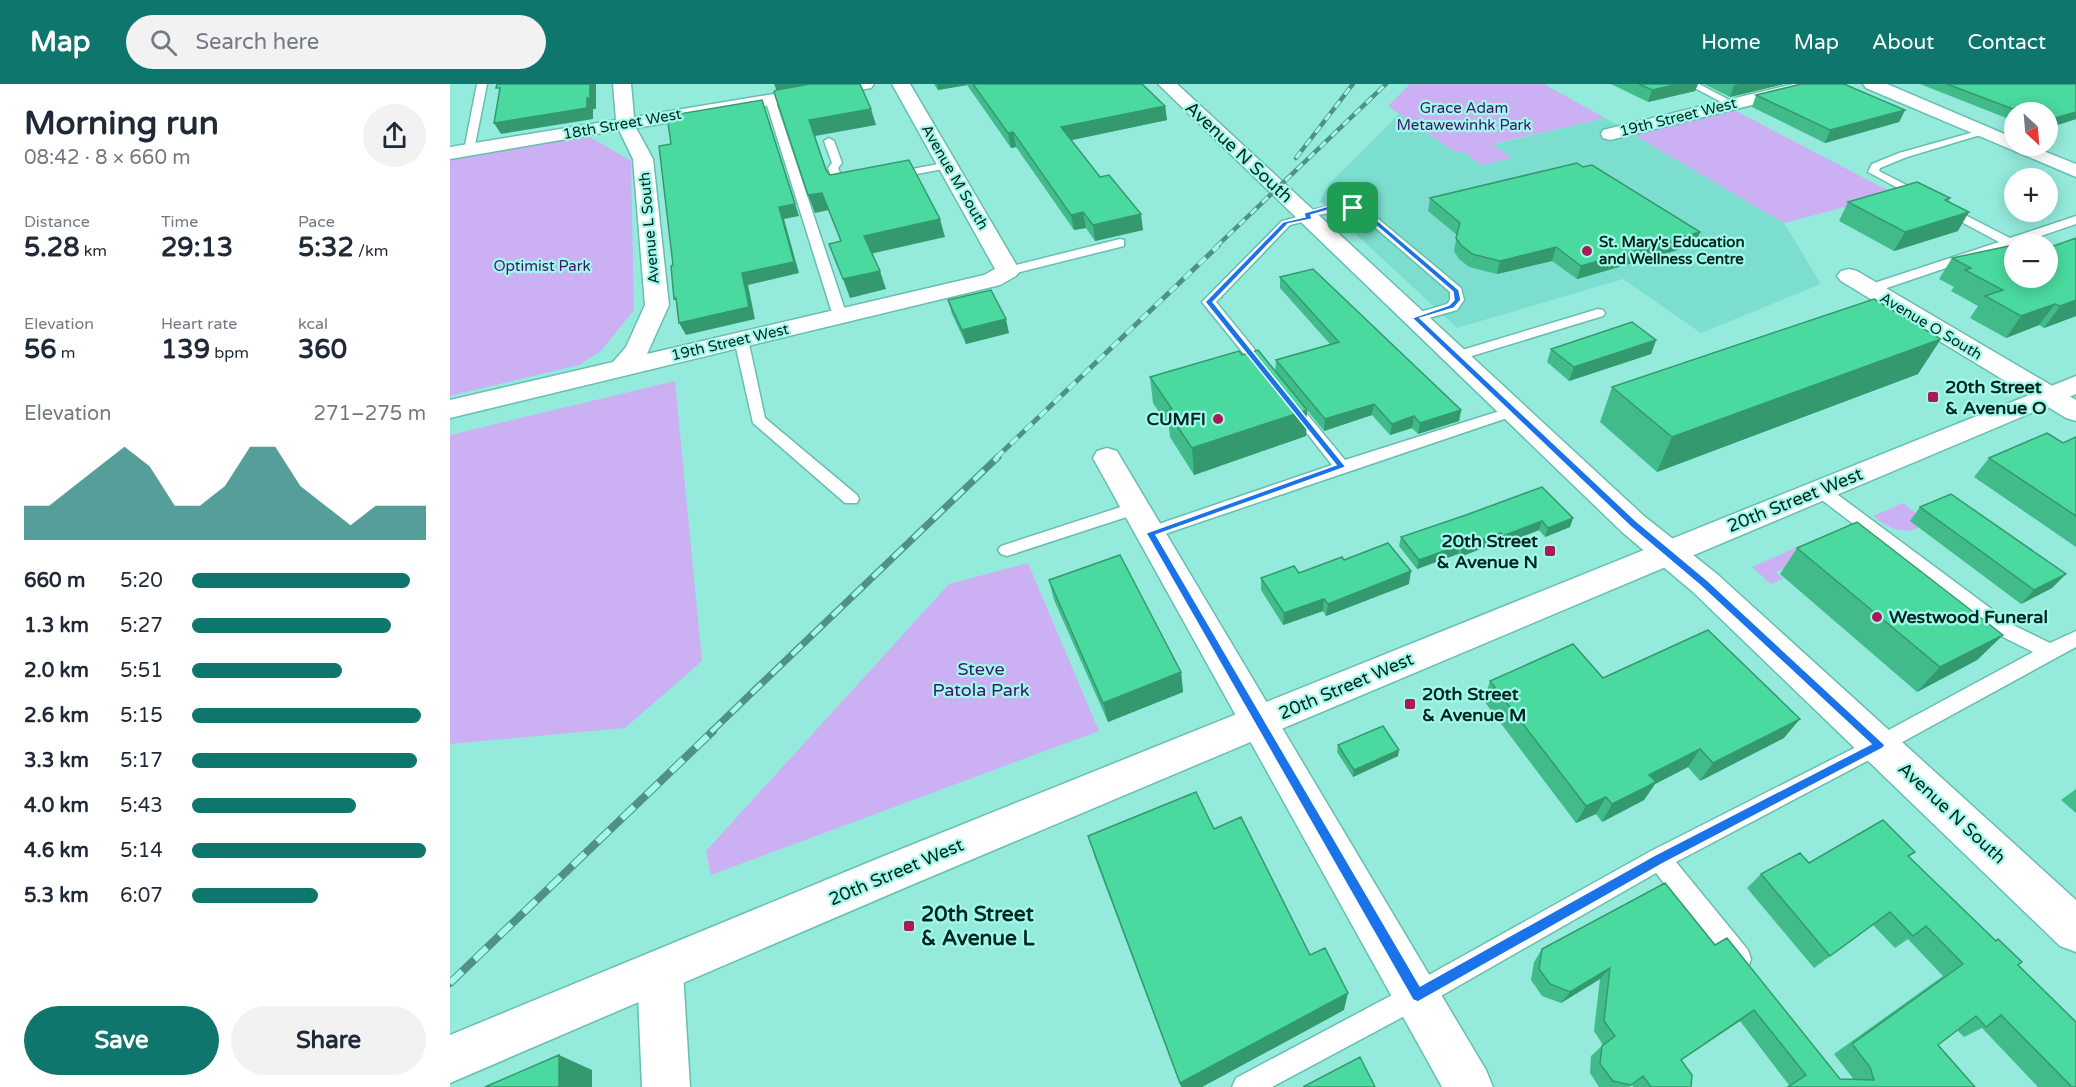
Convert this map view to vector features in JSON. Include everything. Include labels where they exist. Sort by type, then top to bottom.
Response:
[{"type":"street","name":"Avenue L South","points":[[622,84],[625,124],[643,159],[657,305],[638,349],[623,367]]},
{"type":"street","name":"18th Street West","points":[[459,151],[865,84]]},
{"type":"street","name":"Avenue M South","points":[[901,84],[1008,270]]},
{"type":"street","name":"Avenue N South","points":[[1167,84],[1633,524],[1705,583],[2076,930]]},
{"type":"street","name":"19th Street West","points":[[1610,134],[1815,84]]},
{"type":"street","points":[[1872,84],[2004,140]]},
{"type":"street","points":[[2041,156],[2076,171]]},
{"type":"street","name":"19th Street West","points":[[450,409],[992,280],[1008,270]]},
{"type":"street","name":"Avenue O South","points":[[1849,276],[2067,397]]},
{"type":"street","name":"20th Street West","points":[[450,1059],[894,872],[1820,490],[2067,397]]},
{"type":"street","points":[[1107,458],[1469,1087]]},
{"type":"street","points":[[660,972],[666,1087]]},
{"type":"lane","points":[[459,151],[482,84]]},
{"type":"lane","points":[[1692,84],[1732,104]]},
{"type":"lane","points":[[770,99],[840,316]]},
{"type":"lane","points":[[1985,132],[1903,155],[1876,166],[1873,172],[2004,240]]},
{"type":"lane","points":[[829,141],[837,163],[833,168],[840,186],[862,182]]},
{"type":"lane","points":[[883,177],[949,165]]},
{"type":"lane","points":[[1342,467],[1209,302],[1286,223],[1332,207],[1353,208],[1367,215],[1456,291],[1457,300],[1452,307],[1415,318]]},
{"type":"lane","points":[[2033,234],[2076,220]]},
{"type":"lane","points":[[1008,270],[1120,243]]},
{"type":"lane","points":[[1870,289],[2004,244]]},
{"type":"lane","points":[[1457,357],[1598,313]]},
{"type":"lane","points":[[741,339],[758,420],[851,500]]},
{"type":"lane","points":[[1007,550],[1143,521],[1342,467],[1514,411]]},
{"type":"lane","points":[[1820,490],[2007,630],[2050,652]]},
{"type":"lane","points":[[1245,1087],[1418,995],[1659,859],[1880,745],[2076,638]]},
{"type":"lane","points":[[1659,859],[1754,978]]},
{"type":"shaded area","name":"St. Mary's Education and Wellness Centre","points":[[1399,114],[1457,153],[1605,118],[1784,223],[1821,284],[1701,333],[1623,279],[1457,328],[1320,201],[1329,184]]},
{"type":"green space","name":"Grace Adam Metawewinhk Park","points":[[1410,84],[1544,84],[1605,118],[1493,144],[1512,158],[1481,165],[1462,151],[1456,153],[1388,106]]},
{"type":"green space","points":[[1734,110],[1895,194],[1784,223],[1634,135]]},
{"type":"green space","name":"Optimist Park","points":[[588,136],[631,161],[634,310],[601,351],[579,365],[450,396],[450,160]]},
{"type":"green space","points":[[675,381],[702,661],[625,728],[450,744],[450,435]]},
{"type":"green space","points":[[1903,503],[1917,514],[1918,528],[1905,531],[1894,529],[1873,516]]},
{"type":"green space","points":[[1804,544],[1816,554],[1776,572],[1783,579],[1771,584],[1752,567]]},
{"type":"green space","name":"Steve Patola Park","points":[[1028,563],[1099,731],[711,875],[706,851],[949,584]]},
{"type":"building","points":[[497,84],[590,84],[590,98],[587,98],[587,108],[494,123],[500,88],[496,88]]},
{"type":"building","points":[[810,84],[860,84],[871,109],[809,120],[826,170],[830,175],[909,160],[940,219],[864,236],[880,271],[843,279],[829,244],[841,241],[822,193],[808,195],[774,92]]},
{"type":"building","points":[[973,84],[1142,84],[1165,106],[1061,127],[1100,177],[1109,175],[1141,214],[1093,225],[1083,212],[1071,215],[1013,132],[1008,133]]},
{"type":"building","points":[[1639,84],[1679,84],[1652,90]]},
{"type":"building","points":[[1801,84],[1844,84],[1905,110],[1830,130],[1756,95]]},
{"type":"building","points":[[1947,84],[2076,84],[2076,112],[2058,117],[2058,102],[2004,102],[2004,106]]},
{"type":"building","points":[[762,100],[795,204],[779,207],[794,262],[742,273],[749,307],[679,323],[676,298],[674,299],[671,266],[673,265],[659,146],[671,144],[667,116]]},
{"type":"building","points":[[1577,163],[1583,167],[1592,165],[1700,232],[1581,266],[1556,247],[1500,261],[1472,254],[1461,245],[1456,238],[1460,223],[1430,198]]},
{"type":"building","points":[[1917,182],[1950,198],[1945,200],[1969,212],[1905,232],[1848,202]]},
{"type":"building","points":[[2076,238],[2076,300],[2060,306],[2055,304],[2021,316],[1985,296],[2003,290],[1965,270],[1971,268],[1952,258],[2004,247],[2004,288],[2058,288],[2058,244]]},
{"type":"building","points":[[1313,269],[1461,410],[1420,423],[1414,416],[1392,424],[1374,404],[1325,419],[1276,360],[1339,342],[1280,277]]},
{"type":"building","points":[[991,290],[1006,319],[962,330],[948,300]]},
{"type":"building","points":[[1874,299],[1941,339],[1672,437],[1612,387]]},
{"type":"building","points":[[1632,322],[1656,340],[1574,367],[1551,349]]},
{"type":"building","points":[[1258,350],[1307,410],[1192,448],[1167,411],[1172,409],[1150,377],[1239,351],[1242,355]]},
{"type":"building","points":[[2047,433],[2063,443],[2076,437],[2076,516],[1989,458]]},
{"type":"building","points":[[1542,487],[1573,518],[1548,528],[1542,521],[1503,536],[1501,533],[1419,560],[1401,537],[1466,515]]},
{"type":"building","points":[[1951,494],[2066,574],[2034,590],[1920,507]]},
{"type":"building","points":[[1857,522],[2003,635],[1940,667],[1797,548]]},
{"type":"building","points":[[1388,543],[1411,571],[1328,604],[1324,599],[1284,613],[1261,578],[1294,566],[1299,573],[1342,557],[1344,560]]},
{"type":"building","points":[[1120,555],[1181,672],[1103,703],[1049,580]]},
{"type":"building","points":[[1708,630],[1800,719],[1713,763],[1700,749],[1649,775],[1656,782],[1612,804],[1606,797],[1586,806],[1490,681],[1573,644],[1603,678]]},
{"type":"building","points":[[1383,726],[1399,750],[1354,770],[1338,745]]},
{"type":"building","points":[[1196,792],[1214,829],[1241,817],[1310,955],[1325,948],[1348,993],[1180,1083],[1088,836]]},
{"type":"building","points":[[1883,820],[1915,852],[1908,856],[1996,941],[1998,939],[2022,962],[2018,965],[2076,1022],[2076,1087],[2072,1087],[2001,1015],[1986,1027],[1976,1016],[1938,1045],[1975,1087],[1788,1087],[1806,1075],[1754,1010],[1681,1060],[1692,1075],[1691,1087],[1651,1087],[1643,1076],[1631,1085],[1613,1081],[1600,1064],[1602,1046],[1615,1036],[1604,1021],[1610,968],[1570,992],[1550,984],[1539,969],[1542,949],[1665,883],[1715,945],[1727,938],[1840,1079],[1874,1080],[1870,1067],[1852,1044],[1963,964],[1926,926],[1913,936],[1890,912],[1830,956],[1761,874],[1800,853],[1809,863]]},
{"type":"building","points":[[559,1055],[559,1087],[485,1087]]},
{"type":"building","points":[[1360,1057],[1375,1087],[1303,1087]]},
{"type":"railway","points":[[1296,158],[1353,84]]},
{"type":"railway","points":[[1216,247],[1386,84]]},
{"type":"railway","points":[[996,458],[1218,246]]},
{"type":"railway","points":[[711,732],[998,457]]},
{"type":"railway","points":[[450,983],[713,731]]},
{"type":"place","name":"St. Mary's Education and Wellness Centre","points":[[1587,251]]},
{"type":"place","name":"20th Street & Avenue O","points":[[1933,397]]},
{"type":"place","name":"CUMFI","points":[[1218,419]]},
{"type":"place","name":"20th Street & Avenue N","points":[[1550,551]]},
{"type":"place","name":"Westwood Funeral","points":[[1877,617]]},
{"type":"place","name":"20th Street & Avenue M","points":[[1410,704]]},
{"type":"place","name":"20th Street & Avenue L","points":[[909,926]]},
{"type":"route","points":[[1332,207],[1353,208],[1367,215],[1456,291],[1457,300],[1452,307],[1415,318],[1633,524],[1705,583],[1880,745],[1659,859],[1418,995],[1150,533],[1342,467],[1209,302],[1286,223],[1310,217],[1306,214],[1332,207]]}]
